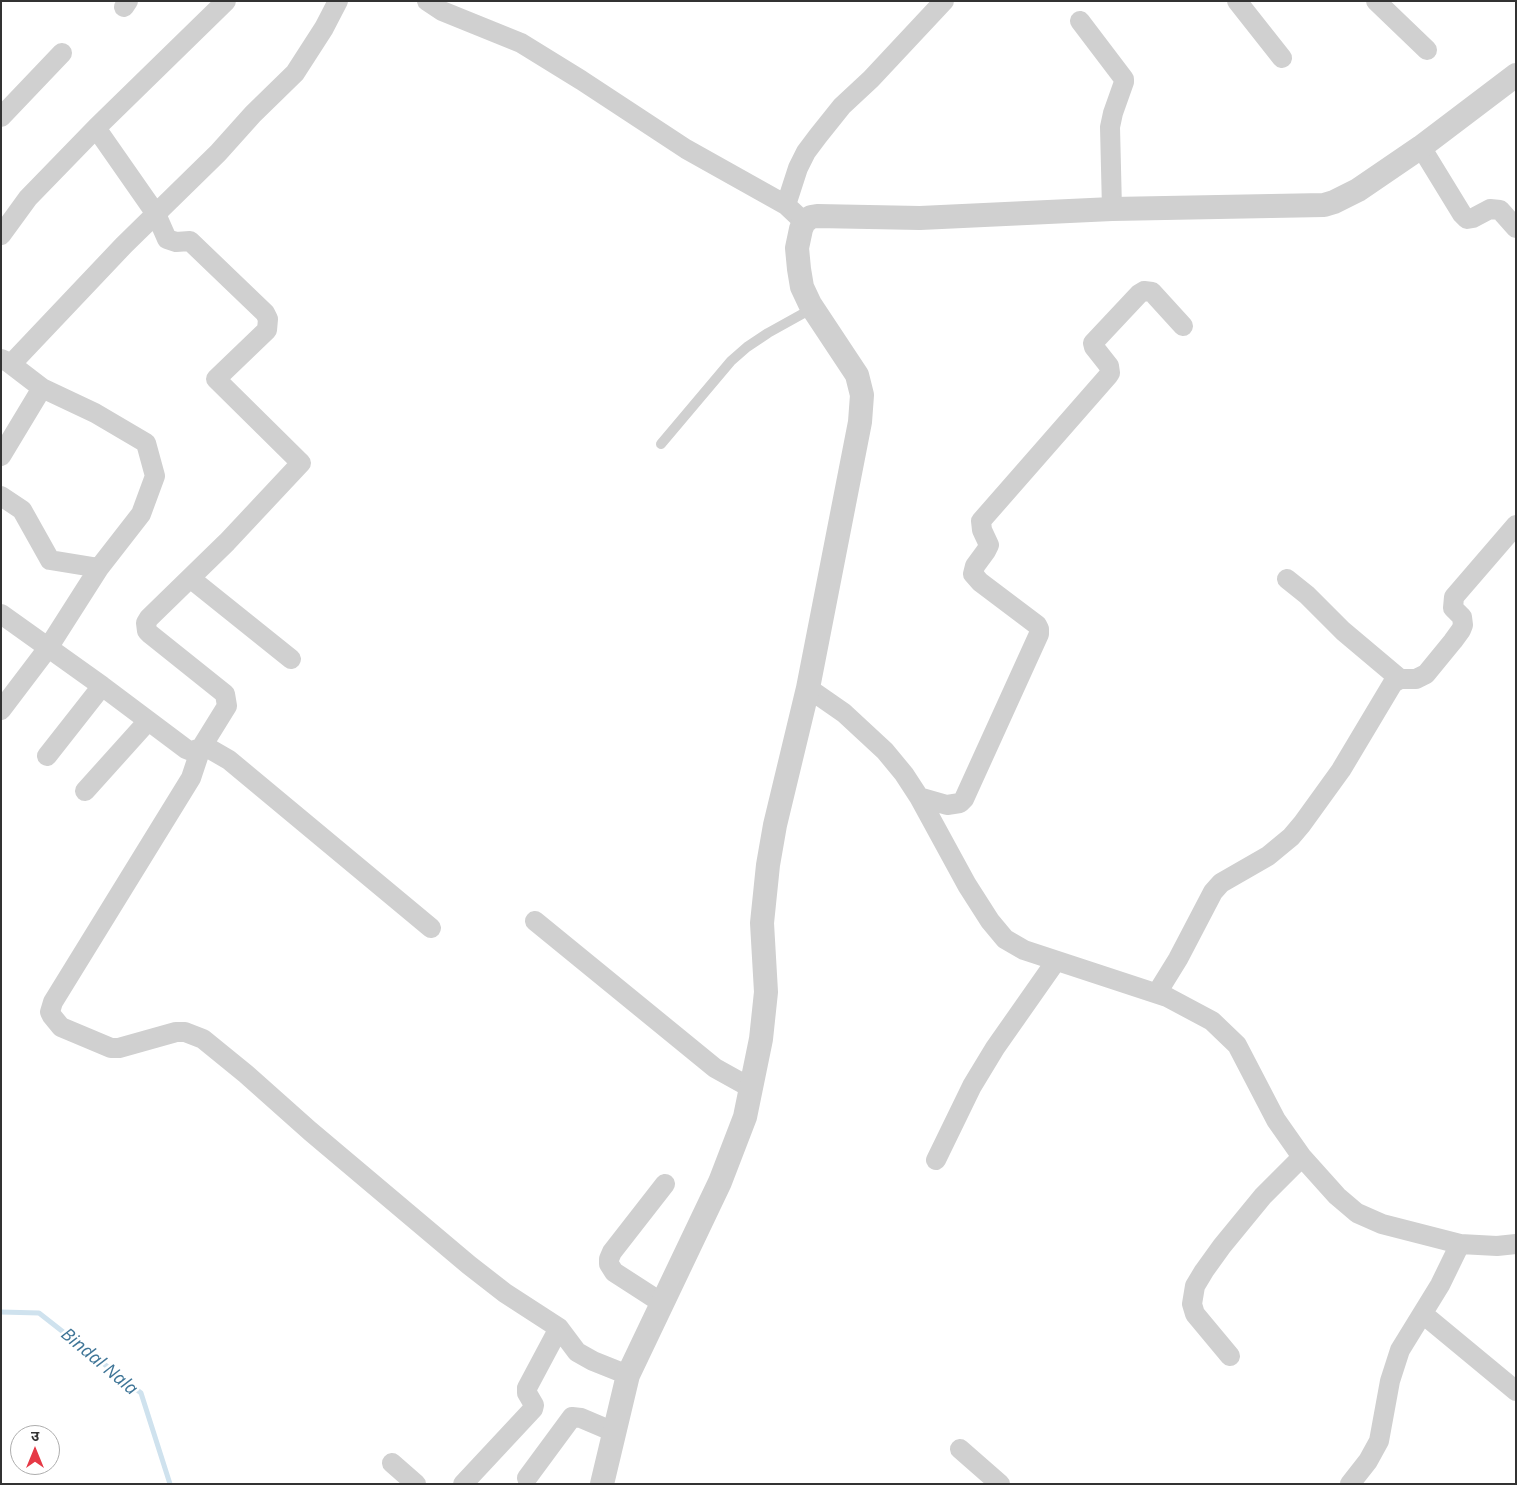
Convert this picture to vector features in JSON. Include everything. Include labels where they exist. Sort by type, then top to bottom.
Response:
[{"type":"street","points":[[1,235],[28,198],[96,128],[226,1]]},
{"type":"street","points":[[5,361],[15,360],[124,245],[218,153],[252,114],[295,73],[324,28],[338,1]]},
{"type":"street","points":[[427,1],[442,11],[521,43],[582,80],[686,149],[786,205],[804,222]]},
{"type":"street","points":[[786,205],[798,168],[806,152],[818,136],[842,106],[871,79],[944,1]]},
{"type":"street","points":[[1376,1],[1427,50]]},
{"type":"street","points":[[1244,4],[1282,58]]},
{"type":"street","points":[[1080,21],[1124,79],[1110,127],[1112,209]]},
{"type":"street","points":[[5,105],[62,53]]},
{"type":"street","points":[[605,1482],[614,1432],[628,1375],[720,1182],[745,1117],[761,1039],[766,992],[762,923],[768,865],[779,807],[808,688],[860,422],[862,395],[857,375],[813,308],[802,287],[797,248],[804,222],[817,216],[920,218],[1112,209],[1324,205],[1358,190],[1421,147],[1516,75]]},
{"type":"street","points":[[96,128],[156,214],[167,239],[176,242],[190,242],[267,315],[269,321],[267,330],[216,378],[301,463],[227,542],[148,618],[146,627],[150,634],[225,694],[227,706],[202,747],[191,778],[53,1002],[50,1012],[62,1027],[111,1048],[119,1048],[176,1032],[185,1032],[203,1039],[470,1265],[505,1293],[559,1328],[577,1352],[593,1362],[628,1375]]},
{"type":"street","points":[[1421,147],[1462,214],[1467,219],[1490,210],[1500,210],[1516,228]]},
{"type":"street","points":[[919,797],[948,805],[960,803],[964,799],[1039,634],[1037,625],[980,582],[973,574],[975,566],[988,548],[981,521],[1108,376],[1110,373],[1109,366],[1093,343],[1140,294],[1144,291],[1152,292],[1183,326]]},
{"type":"street","points":[[1,710],[48,648],[99,568],[141,514],[155,476],[146,443],[95,413],[42,388],[5,361]]},
{"type":"street","points":[[1,456],[42,388]]},
{"type":"street","points":[[1,496],[22,510],[50,560],[99,568]]},
{"type":"street","points":[[1157,994],[1213,892],[1221,883],[1268,856],[1291,837],[1341,770],[1393,683],[1400,679],[1416,679],[1426,674],[1454,641],[1463,625],[1462,618],[1453,608],[1454,597],[1516,525]]},
{"type":"street","points":[[190,578],[291,659]]},
{"type":"street","points":[[1287,579],[1307,595],[1343,631],[1400,679]]},
{"type":"street","points":[[1,614],[186,749],[191,751],[202,747],[228,760],[431,928]]},
{"type":"street","points":[[46,756],[102,686]]},
{"type":"street","points":[[808,688],[844,713],[876,742],[904,774],[919,797],[967,885],[999,932],[1015,946],[1157,994],[1212,1021],[1238,1045],[1276,1120],[1302,1158],[1347,1205],[1367,1219],[1460,1244],[1497,1246],[1516,1244]]},
{"type":"street","points":[[85,791],[148,721]]},
{"type":"street","points":[[535,921],[715,1068],[751,1088]]},
{"type":"street","points":[[936,1160],[972,1086],[1018,1013],[1056,961]]},
{"type":"street","points":[[1230,1356],[1196,1314],[1192,1304],[1195,1286],[1222,1246],[1263,1196],[1302,1158]]},
{"type":"street","points":[[662,1303],[614,1272],[608,1264],[608,1258],[664,1184]]},
{"type":"street","points":[[1350,1484],[1368,1461],[1379,1441],[1395,1363],[1400,1350],[1440,1285],[1460,1244]]},
{"type":"street","points":[[1423,1314],[1516,1391]]},
{"type":"street","points":[[463,1484],[533,1409],[534,1405],[527,1393],[527,1388],[559,1328]]},
{"type":"street","points":[[527,1478],[572,1417],[581,1418],[614,1432]]},
{"type":"street","points":[[960,1449],[1000,1484]]},
{"type":"street","points":[[392,1463],[416,1484]]},
{"type":"lane","points":[[661,444],[730,361],[754,343],[813,308]]},
{"type":"waterway","name":"Bindal Nala","points":[[1,1312],[39,1313],[141,1393],[170,1484]]}]
